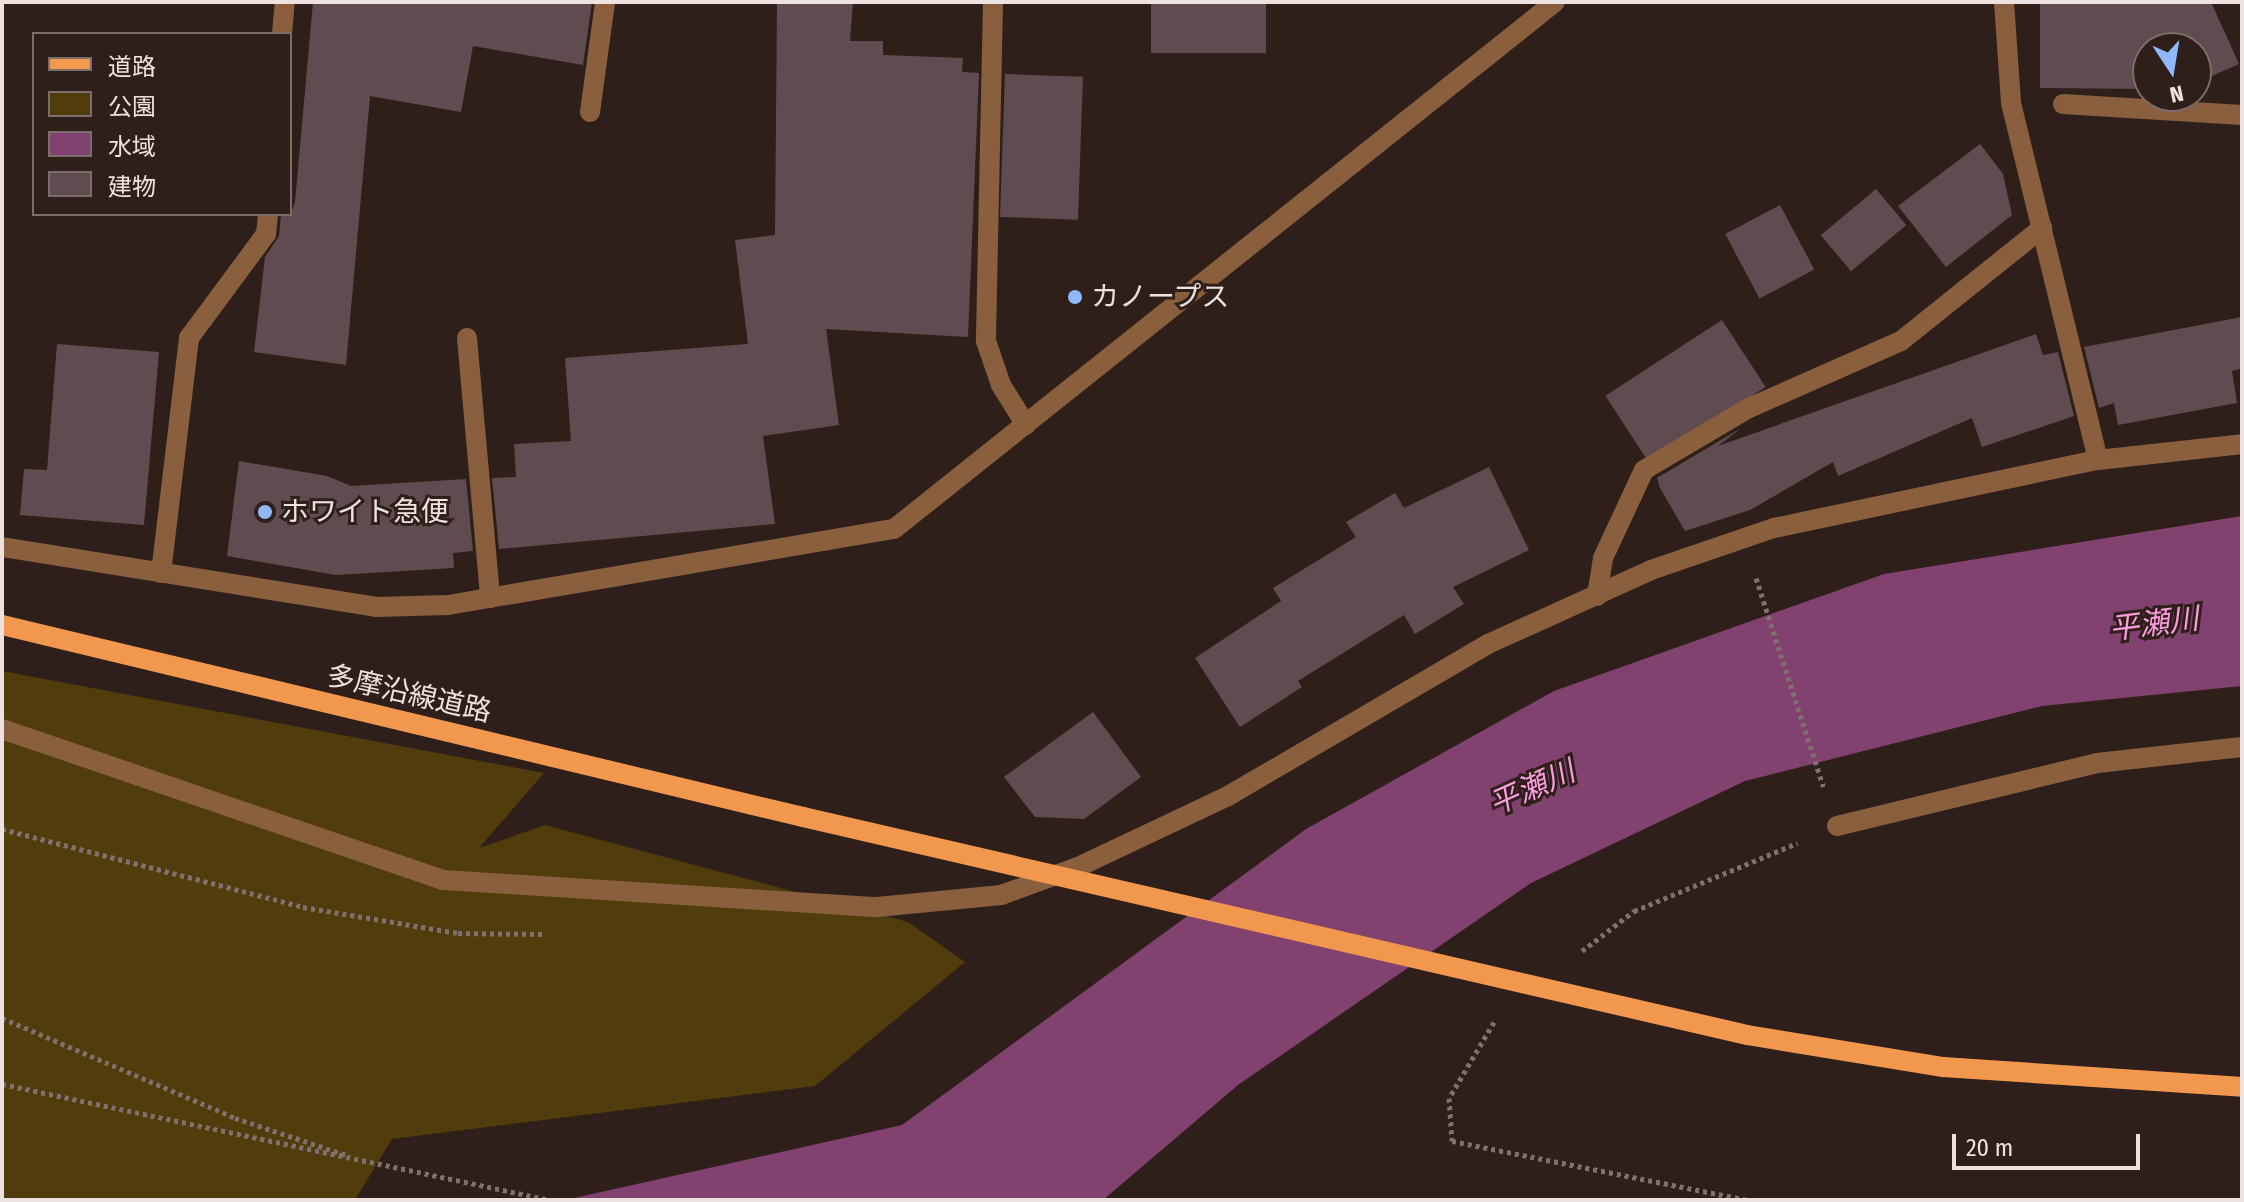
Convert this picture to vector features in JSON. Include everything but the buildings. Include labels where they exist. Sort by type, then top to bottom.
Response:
[{"type":"main road","name":"多摩沿線道路","points":[[2,625],[803,817],[1747,1035],[1943,1067],[2242,1087]]},
{"type":"street","points":[[282,32],[285,2]]},
{"type":"street","points":[[590,112],[605,2]]},
{"type":"street","points":[[993,2],[986,341],[1001,385],[1026,425]]},
{"type":"street","points":[[2,547],[376,607],[490,598],[894,529],[1555,2]]},
{"type":"street","points":[[2004,2],[2011,103],[2098,460]]},
{"type":"street","points":[[2063,104],[2242,115]]},
{"type":"street","points":[[161,573],[189,338],[266,234],[268,216]]},
{"type":"street","points":[[1597,596],[1603,558],[1644,470],[1749,408],[1901,341],[2042,228]]},
{"type":"street","points":[[467,338],[490,598]]},
{"type":"street","points":[[2,729],[444,880],[877,907],[1001,895],[1078,867],[1228,796],[1488,644],[1651,570],[1774,528],[2098,460],[2242,444]]},
{"type":"street","points":[[1837,826],[2097,763],[2242,747]]},
{"type":"path","points":[[1573,958],[1634,911],[1837,826],[1753,569]]},
{"type":"path","points":[[1499,1014],[1449,1098],[1452,1141],[1746,1200]]},
{"type":"path","points":[[2,1018],[235,1118],[381,1166]]},
{"type":"path","points":[[2,1084],[550,1200]]},
{"type":"green space","points":[[2,671],[544,773],[479,848],[545,825],[908,922],[965,962],[815,1086],[392,1139],[355,1200],[2,1200]]},
{"type":"water","name":"平瀬川","points":[[2242,516],[2242,686],[2042,706],[1745,781],[1531,883],[1238,1085],[1103,1200],[565,1200],[902,1125],[1306,829],[1554,691],[1884,574]]},
{"type":"place","name":"カノープス","points":[[1075,297]]},
{"type":"place","name":"ホワイト急便","points":[[265,512]]}]
